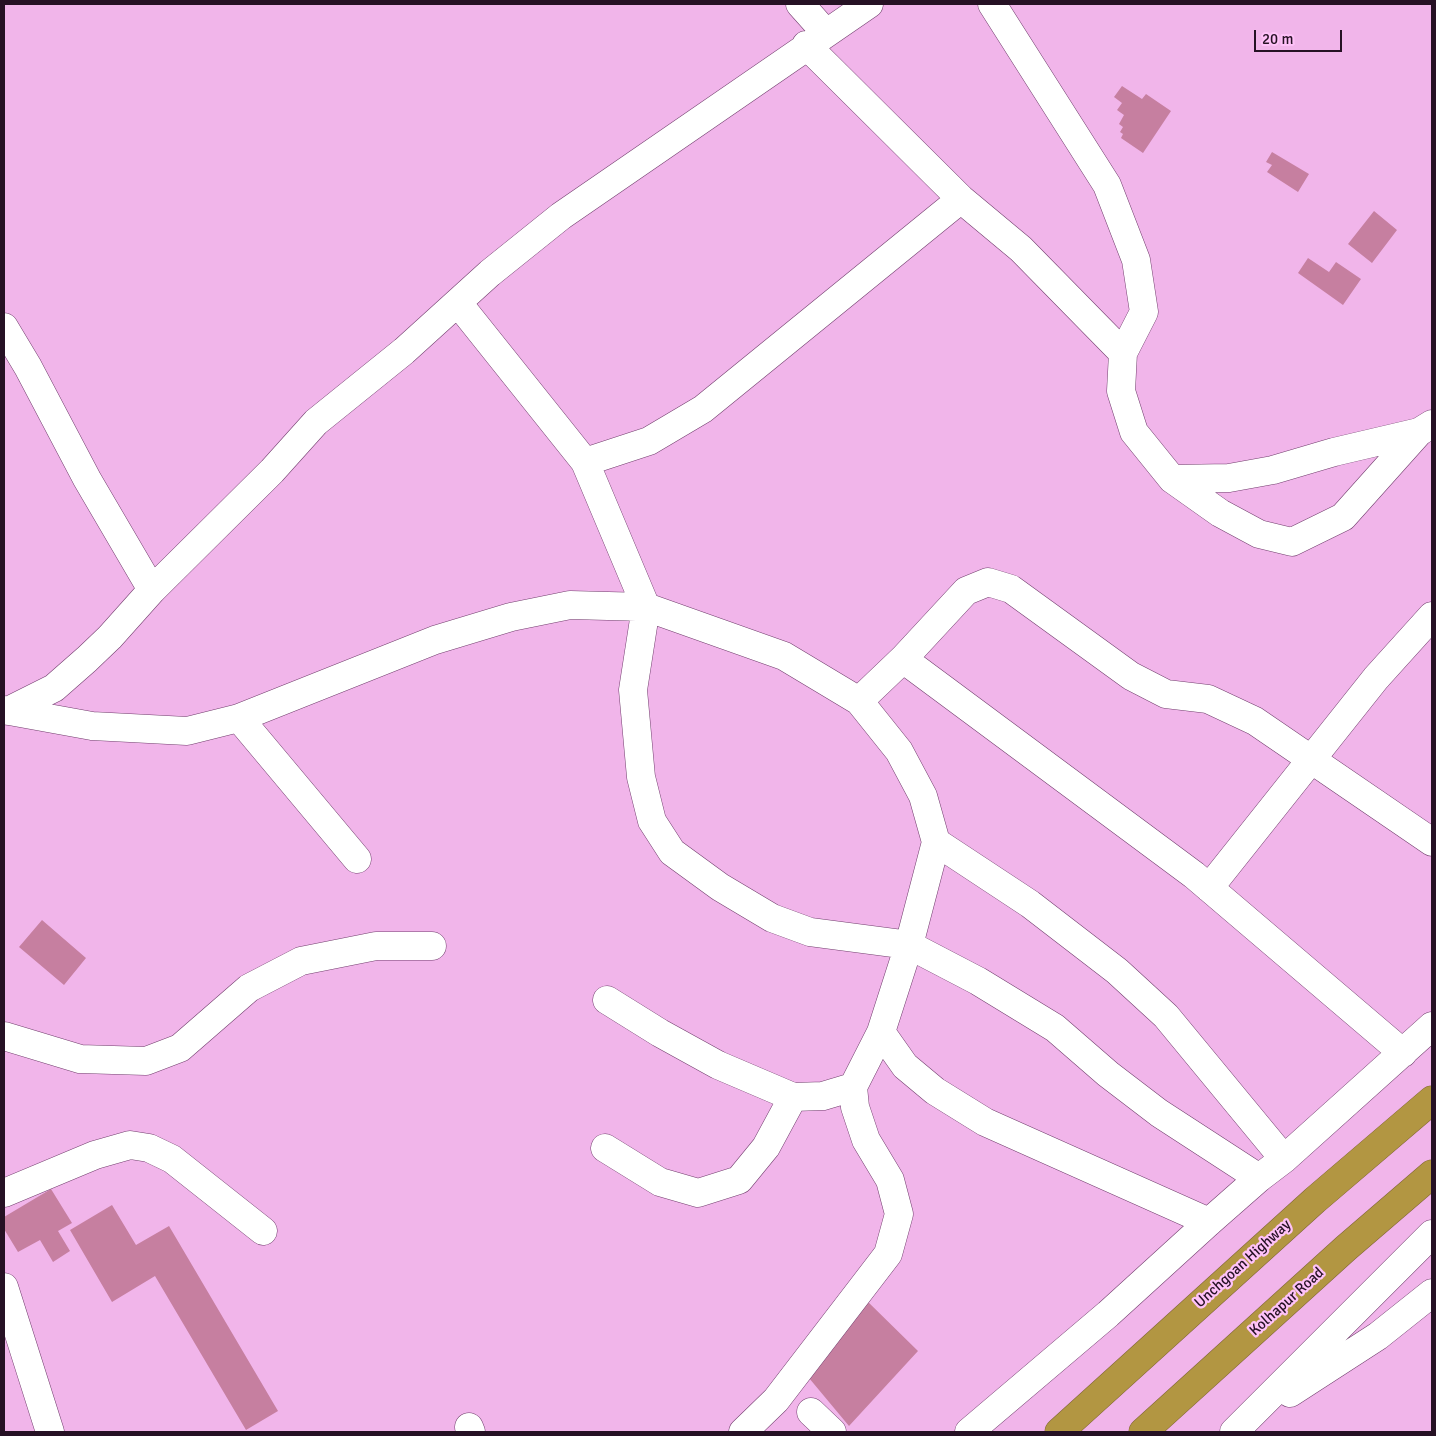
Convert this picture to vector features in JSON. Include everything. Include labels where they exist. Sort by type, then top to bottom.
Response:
[{"type":"highway","name":"Unchgoan Highway","points":[[1059,1432],[1315,1200],[1432,1100]]},
{"type":"highway","name":"Kolhapur Road","points":[[1143,1432],[1346,1248],[1432,1174]]},
{"type":"street","points":[[800,4],[816,39],[961,199],[1021,249],[1123,352]]},
{"type":"street","points":[[6,711],[54,688],[87,659],[110,638],[152,590],[272,471],[316,422],[404,351],[490,272],[561,216],[869,4]]},
{"type":"street","points":[[992,4],[1107,186],[1136,260],[1144,312],[1123,352],[1121,391],[1134,432],[1172,479],[1220,514],[1259,534],[1292,542],[1343,517],[1425,428]]},
{"type":"street","points":[[585,462],[649,441],[703,409],[961,199]]},
{"type":"street","points":[[458,303],[585,462],[646,607],[633,690],[641,777],[652,822],[672,852],[720,887],[772,918],[810,932],[909,945],[978,981],[1055,1028],[1108,1074],[1159,1112],[1259,1178]]},
{"type":"street","points":[[4,327],[28,367],[87,479],[152,590]]},
{"type":"street","points":[[1172,479],[1228,478],[1246,475],[1425,428]]},
{"type":"street","points":[[860,701],[903,659],[966,591],[988,582],[1011,589],[1131,676],[1166,694],[1208,698],[1255,721],[1432,842]]},
{"type":"street","points":[[6,711],[92,726],[187,732],[239,718],[412,649],[511,617],[570,605],[646,607],[784,656],[860,701],[899,751],[923,796],[936,842],[909,945],[881,1032],[853,1087],[855,1107],[866,1140],[890,1180],[899,1214],[888,1254],[776,1400],[743,1432]]},
{"type":"street","points":[[1209,888],[1382,671],[1432,616]]},
{"type":"street","points":[[903,659],[1209,888],[1403,1053]]},
{"type":"street","points":[[239,718],[357,859]]},
{"type":"street","points":[[936,842],[1030,904],[1117,971],[1166,1016],[1284,1159]]},
{"type":"street","points":[[4,1036],[80,1059],[146,1061],[180,1048],[249,988],[301,961],[376,946],[432,946]]},
{"type":"street","points":[[606,1000],[660,1034],[718,1065],[793,1097],[823,1096],[853,1087]]},
{"type":"street","points":[[969,1432],[1108,1314],[1209,1222],[1259,1178],[1284,1159],[1432,1026]]},
{"type":"street","points":[[881,1032],[905,1066],[935,1091],[986,1122],[1209,1222]]},
{"type":"street","points":[[605,1148],[660,1182],[698,1193],[739,1180],[766,1147],[793,1097]]},
{"type":"street","points":[[4,1192],[96,1155],[130,1145],[149,1148],[172,1159],[263,1231]]},
{"type":"street","points":[[1241,1426],[1432,1234]]},
{"type":"street","points":[[4,1287],[50,1432]]},
{"type":"street","points":[[1241,1426],[1378,1336],[1432,1293]]},
{"type":"street","points":[[812,1412],[832,1432]]},
{"type":"building","points":[[1122,86],[1142,99],[1146,94],[1171,111],[1143,153],[1121,138],[1123,134],[1120,132],[1123,127],[1119,124],[1124,115],[1117,110],[1122,103],[1114,97]]},
{"type":"building","points":[[1272,152],[1309,174],[1298,192],[1267,172],[1272,165],[1266,162]]},
{"type":"building","points":[[1374,211],[1397,230],[1372,263],[1348,244]]},
{"type":"building","points":[[1308,258],[1329,272],[1336,262],[1361,279],[1343,305],[1298,273]]},
{"type":"building","points":[[42,920],[86,958],[64,985],[19,947]]},
{"type":"building","points":[[51,1189],[72,1223],[58,1231],[70,1251],[53,1262],[40,1240],[18,1252],[4,1229],[4,1217]]},
{"type":"building","points":[[112,1205],[136,1245],[169,1226],[278,1411],[246,1430],[155,1276],[112,1302],[70,1230]]},
{"type":"building","points":[[865,1299],[918,1351],[849,1426],[804,1372]]}]
